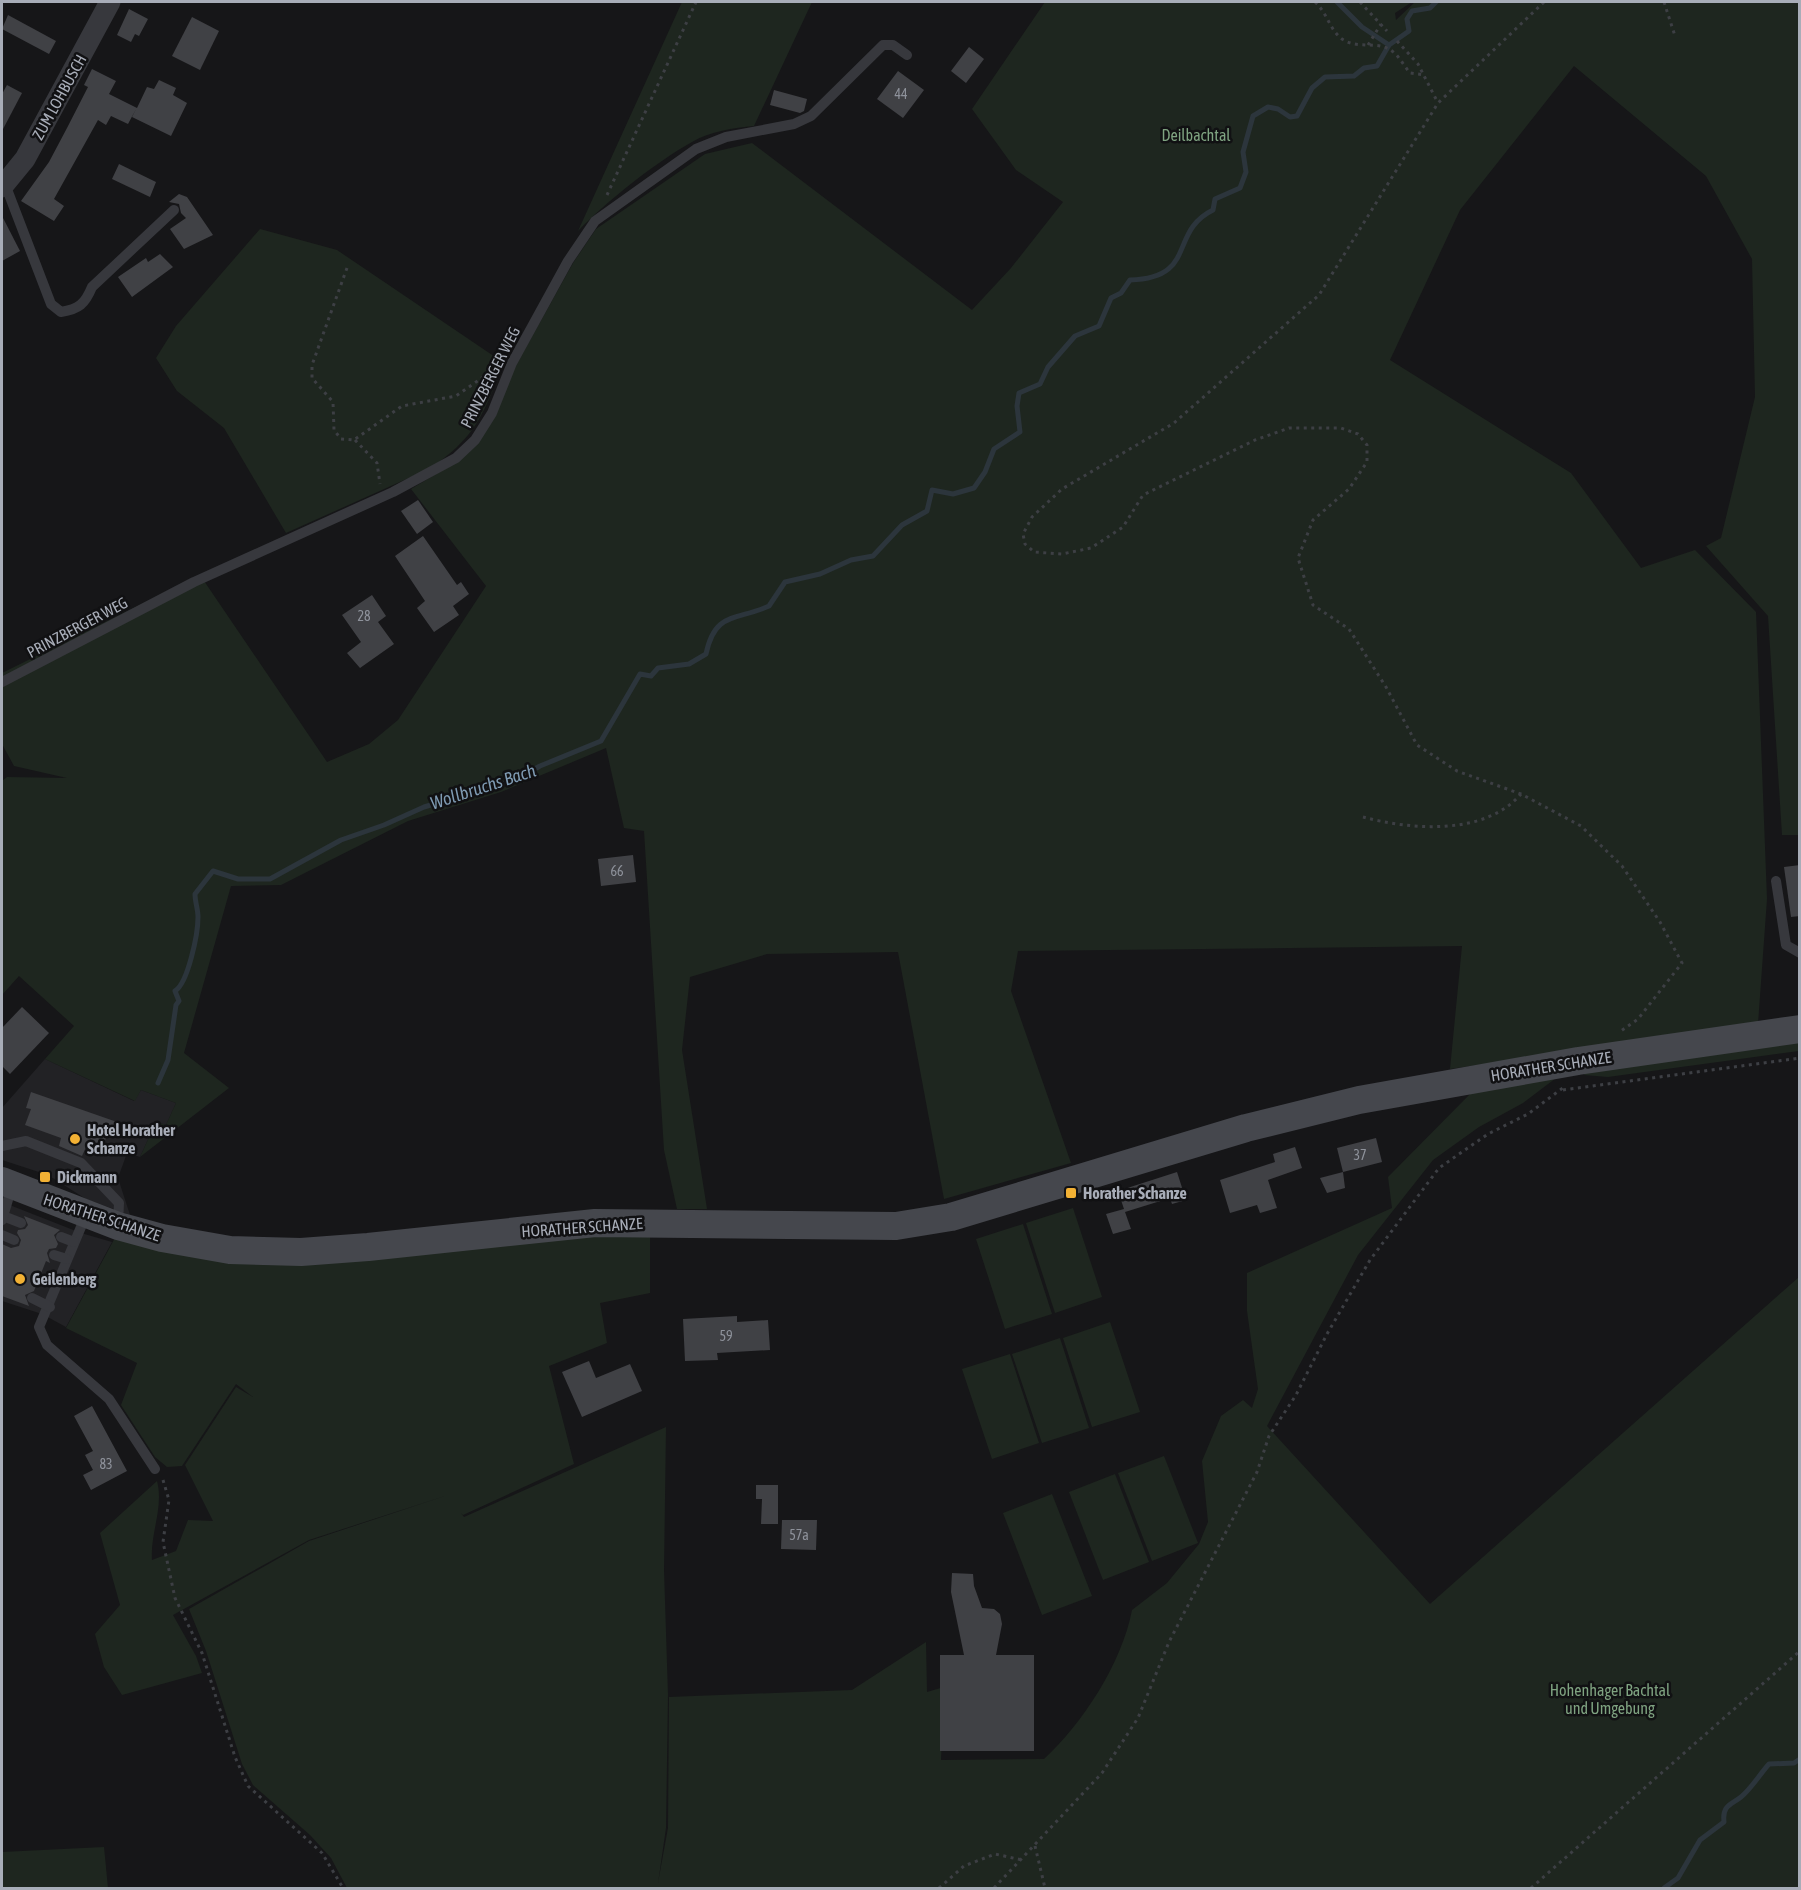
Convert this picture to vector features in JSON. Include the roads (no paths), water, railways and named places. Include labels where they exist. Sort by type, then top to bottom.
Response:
[{"type":"main road","name":"HORATHER SCHANZE","points":[[7,1184],[118,1226],[162,1238],[230,1250],[301,1252],[595,1223],[896,1226],[951,1217],[1246,1128],[1359,1100],[1578,1061],[1800,1029]]},
{"type":"street","name":"ZUM LOHBUSCH","points":[[3,185],[25,159],[110,2]]},
{"type":"lane","name":"PRINZBERGER WEG","points":[[2,682],[195,582],[381,498],[456,458],[475,440],[492,414],[512,363],[568,261],[595,221],[696,149],[726,137],[794,124],[811,116],[884,45],[893,45],[907,55]]},
{"type":"lane","points":[[3,185],[51,304],[61,312],[76,310],[85,302],[92,287],[174,210]]},
{"type":"lane","points":[[1776,881],[1786,945],[1800,953]]},
{"type":"lane","points":[[2,1146],[26,1141],[81,1163],[119,1203],[118,1226]]},
{"type":"lane","points":[[7,1184],[2,1218],[21,1223]]},
{"type":"lane","points":[[86,1215],[50,1307],[39,1327],[47,1345],[109,1399],[154,1469]]},
{"type":"lane","points":[[2,1235],[14,1240]]},
{"type":"lane","points":[[60,1237],[74,1242]]},
{"type":"lane","points":[[54,1255],[67,1259]]},
{"type":"lane","points":[[32,1298],[50,1307]]},
{"type":"waterway","points":[[1337,2],[1362,27],[1389,45]]},
{"type":"waterway","name":"Wollbruchs Bach","points":[[158,1083],[168,1060],[176,1005],[179,1001],[175,991],[188,969],[194,946],[198,917],[195,894],[213,871],[238,879],[270,879],[341,840],[384,825],[424,807],[515,780],[540,766],[601,741],[640,674],[651,676],[658,668],[689,664],[706,654],[710,640],[721,624],[769,606],[785,582],[820,574],[851,560],[873,556],[902,525],[927,511],[932,490],[953,494],[974,488],[985,472],[994,449],[1020,432],[1017,406],[1019,393],[1040,384],[1048,367],[1075,336],[1099,326],[1111,298],[1121,293],[1130,280],[1151,277],[1165,271],[1174,263],[1199,219],[1213,210],[1215,199],[1240,188],[1246,172],[1243,152],[1253,116],[1268,107],[1278,109],[1290,117],[1297,116],[1312,88],[1325,77],[1354,76],[1364,68],[1377,66],[1389,45],[1409,31],[1407,19],[1412,11],[1430,8],[1436,2]]},
{"type":"waterway","points":[[1664,1888],[1678,1878],[1700,1840],[1724,1822],[1726,1809],[1745,1794],[1769,1764],[1794,1763],[1800,1759]]},
{"type":"place","name":"Hotel Horather Schanze","points":[[75,1139]]},
{"type":"place","name":"Dickmann","points":[[45,1177]]},
{"type":"place","name":"Horather Schanze","points":[[1071,1193]]},
{"type":"place","name":"Geilenberg","points":[[20,1279]]},
{"type":"park label","name":"Deilbachtal","points":[[1196,135]]},
{"type":"park label","name":"Hohenhager Bachtal und Umgebung","points":[[1610,1699]]}]
